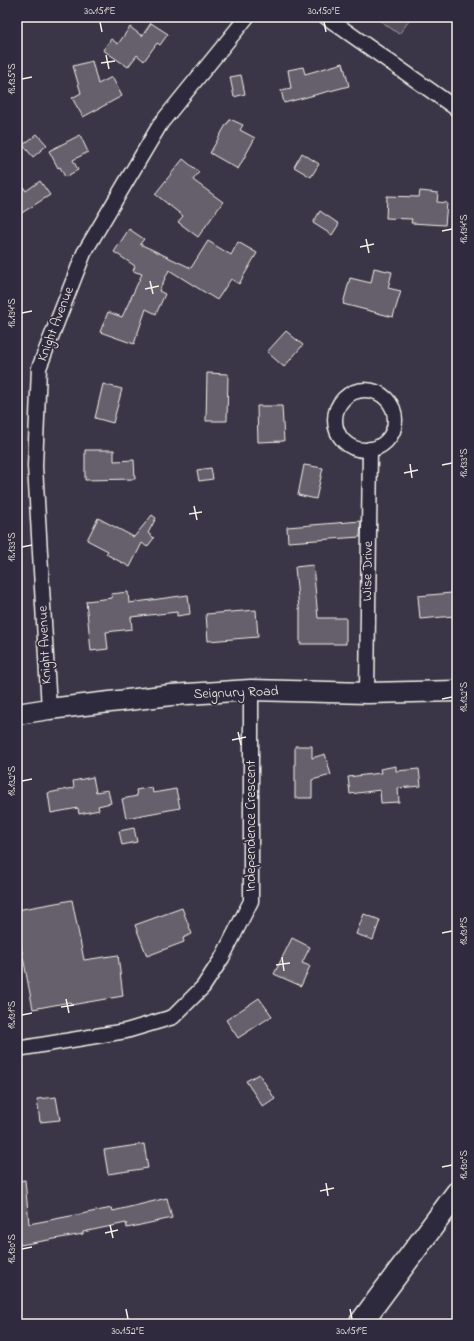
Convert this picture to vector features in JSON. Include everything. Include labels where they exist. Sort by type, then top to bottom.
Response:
[{"type":"highway","points":[[360,1324],[457,1193]]},
{"type":"main road","name":"Seignury Road","points":[[17,714],[171,695],[251,690],[367,693],[457,692]]},
{"type":"street","name":"Knight Avenue","points":[[48,709],[35,466],[39,368],[84,253],[156,130],[247,17]]},
{"type":"street","points":[[326,17],[457,109]]},
{"type":"street","points":[[364,390],[374,391],[383,395],[390,402],[395,411],[396,422],[388,440],[380,446],[370,449],[360,449],[351,446],[343,440],[335,423],[339,404],[354,392],[364,390]]},
{"type":"street","name":"Wise Drive","points":[[367,693],[370,449]]},
{"type":"street","name":"Independence Crescent","points":[[17,1049],[126,1031],[173,1017],[203,987],[222,958],[251,901],[251,690]]},
{"type":"shaded area","points":[[375,17],[412,17],[399,34]]},
{"type":"building","points":[[151,23],[168,34],[160,45],[157,43],[144,61],[137,55],[128,67],[103,50],[111,39],[118,44],[130,27],[142,36]]},
{"type":"building","points":[[92,61],[98,84],[112,77],[122,96],[83,117],[72,98],[81,93],[73,66]]},
{"type":"building","points":[[343,63],[349,86],[284,103],[281,90],[291,88],[288,70],[303,67],[305,74]]},
{"type":"building","points":[[241,75],[245,94],[234,97],[230,77]]},
{"type":"building","points":[[230,119],[243,125],[240,130],[255,138],[238,169],[210,153]]},
{"type":"building","points":[[37,134],[47,145],[33,157],[23,145]]},
{"type":"building","points":[[80,135],[88,152],[73,160],[78,170],[65,177],[60,167],[58,168],[49,151]]},
{"type":"building","points":[[302,153],[319,164],[311,177],[294,167]]},
{"type":"building","points":[[183,159],[199,172],[193,180],[223,202],[198,237],[178,222],[183,216],[155,194]]},
{"type":"building","points":[[17,178],[26,191],[40,181],[50,195],[17,216]]},
{"type":"building","points":[[420,191],[438,193],[437,202],[447,203],[445,225],[411,223],[412,219],[386,218],[387,196],[419,197]]},
{"type":"building","points":[[320,211],[339,224],[332,235],[313,223]]},
{"type":"building","points":[[129,229],[144,239],[140,244],[191,268],[208,241],[231,255],[238,242],[257,253],[239,284],[231,279],[217,300],[169,270],[159,291],[165,294],[156,314],[146,309],[134,344],[100,332],[108,312],[122,317],[142,274],[133,271],[135,266],[114,252]]},
{"type":"building","points":[[374,268],[392,272],[388,288],[401,291],[393,317],[343,304],[350,278],[371,283]]},
{"type":"building","points":[[286,331],[303,345],[284,367],[267,352]]},
{"type":"building","points":[[207,373],[228,374],[227,421],[206,421]]},
{"type":"building","points":[[103,384],[122,389],[113,423],[95,418]]},
{"type":"building","points":[[257,406],[282,406],[284,441],[258,442]]},
{"type":"building","points":[[85,450],[114,450],[114,461],[134,460],[135,479],[85,480]]},
{"type":"building","points":[[304,465],[323,468],[316,499],[298,495]]},
{"type":"building","points":[[211,468],[213,479],[199,481],[197,470]]},
{"type":"building","points":[[152,515],[156,518],[148,533],[154,538],[147,547],[142,543],[130,567],[106,554],[108,551],[87,540],[98,518],[134,537]]},
{"type":"building","points":[[361,521],[360,537],[288,542],[287,527]]},
{"type":"building","points":[[313,565],[318,618],[346,618],[346,644],[300,644],[300,609],[295,567]]},
{"type":"building","points":[[128,592],[129,603],[188,595],[190,614],[177,616],[177,612],[131,617],[132,629],[106,632],[108,649],[91,651],[86,601],[112,598],[111,594]]},
{"type":"building","points":[[452,593],[454,616],[420,619],[418,596]]},
{"type":"building","points":[[256,610],[258,637],[208,641],[206,614]]},
{"type":"building","points":[[295,746],[312,746],[312,758],[325,754],[331,775],[312,780],[312,798],[295,798]]},
{"type":"building","points":[[396,766],[396,771],[419,769],[421,786],[398,788],[399,802],[381,803],[380,790],[350,794],[348,777],[381,773],[380,769]]},
{"type":"building","points":[[93,777],[96,792],[108,790],[111,803],[98,806],[99,810],[79,814],[78,808],[51,813],[48,793],[74,788],[73,781]]},
{"type":"building","points":[[152,787],[153,793],[176,789],[180,808],[126,818],[122,799],[137,796],[136,790]]},
{"type":"building","points":[[134,828],[137,842],[122,845],[119,831]]},
{"type":"building","points":[[72,900],[84,960],[118,955],[123,996],[71,1005],[70,1002],[33,1009],[17,926],[17,910]]},
{"type":"building","points":[[182,908],[192,934],[183,938],[184,942],[147,956],[135,925]]},
{"type":"building","points":[[364,914],[380,920],[373,940],[356,934]]},
{"type":"building","points":[[292,938],[310,947],[302,963],[310,966],[301,986],[274,974]]},
{"type":"building","points":[[259,998],[272,1016],[238,1038],[226,1020]]},
{"type":"building","points":[[259,1074],[275,1099],[263,1107],[246,1081]]},
{"type":"building","points":[[56,1097],[60,1120],[40,1122],[37,1099]]},
{"type":"building","points":[[144,1144],[148,1168],[108,1174],[104,1150]]},
{"type":"building","points":[[25,1180],[29,1224],[112,1208],[113,1211],[167,1198],[172,1218],[127,1228],[126,1223],[83,1232],[83,1234],[20,1245],[17,1228],[17,1181]]}]
